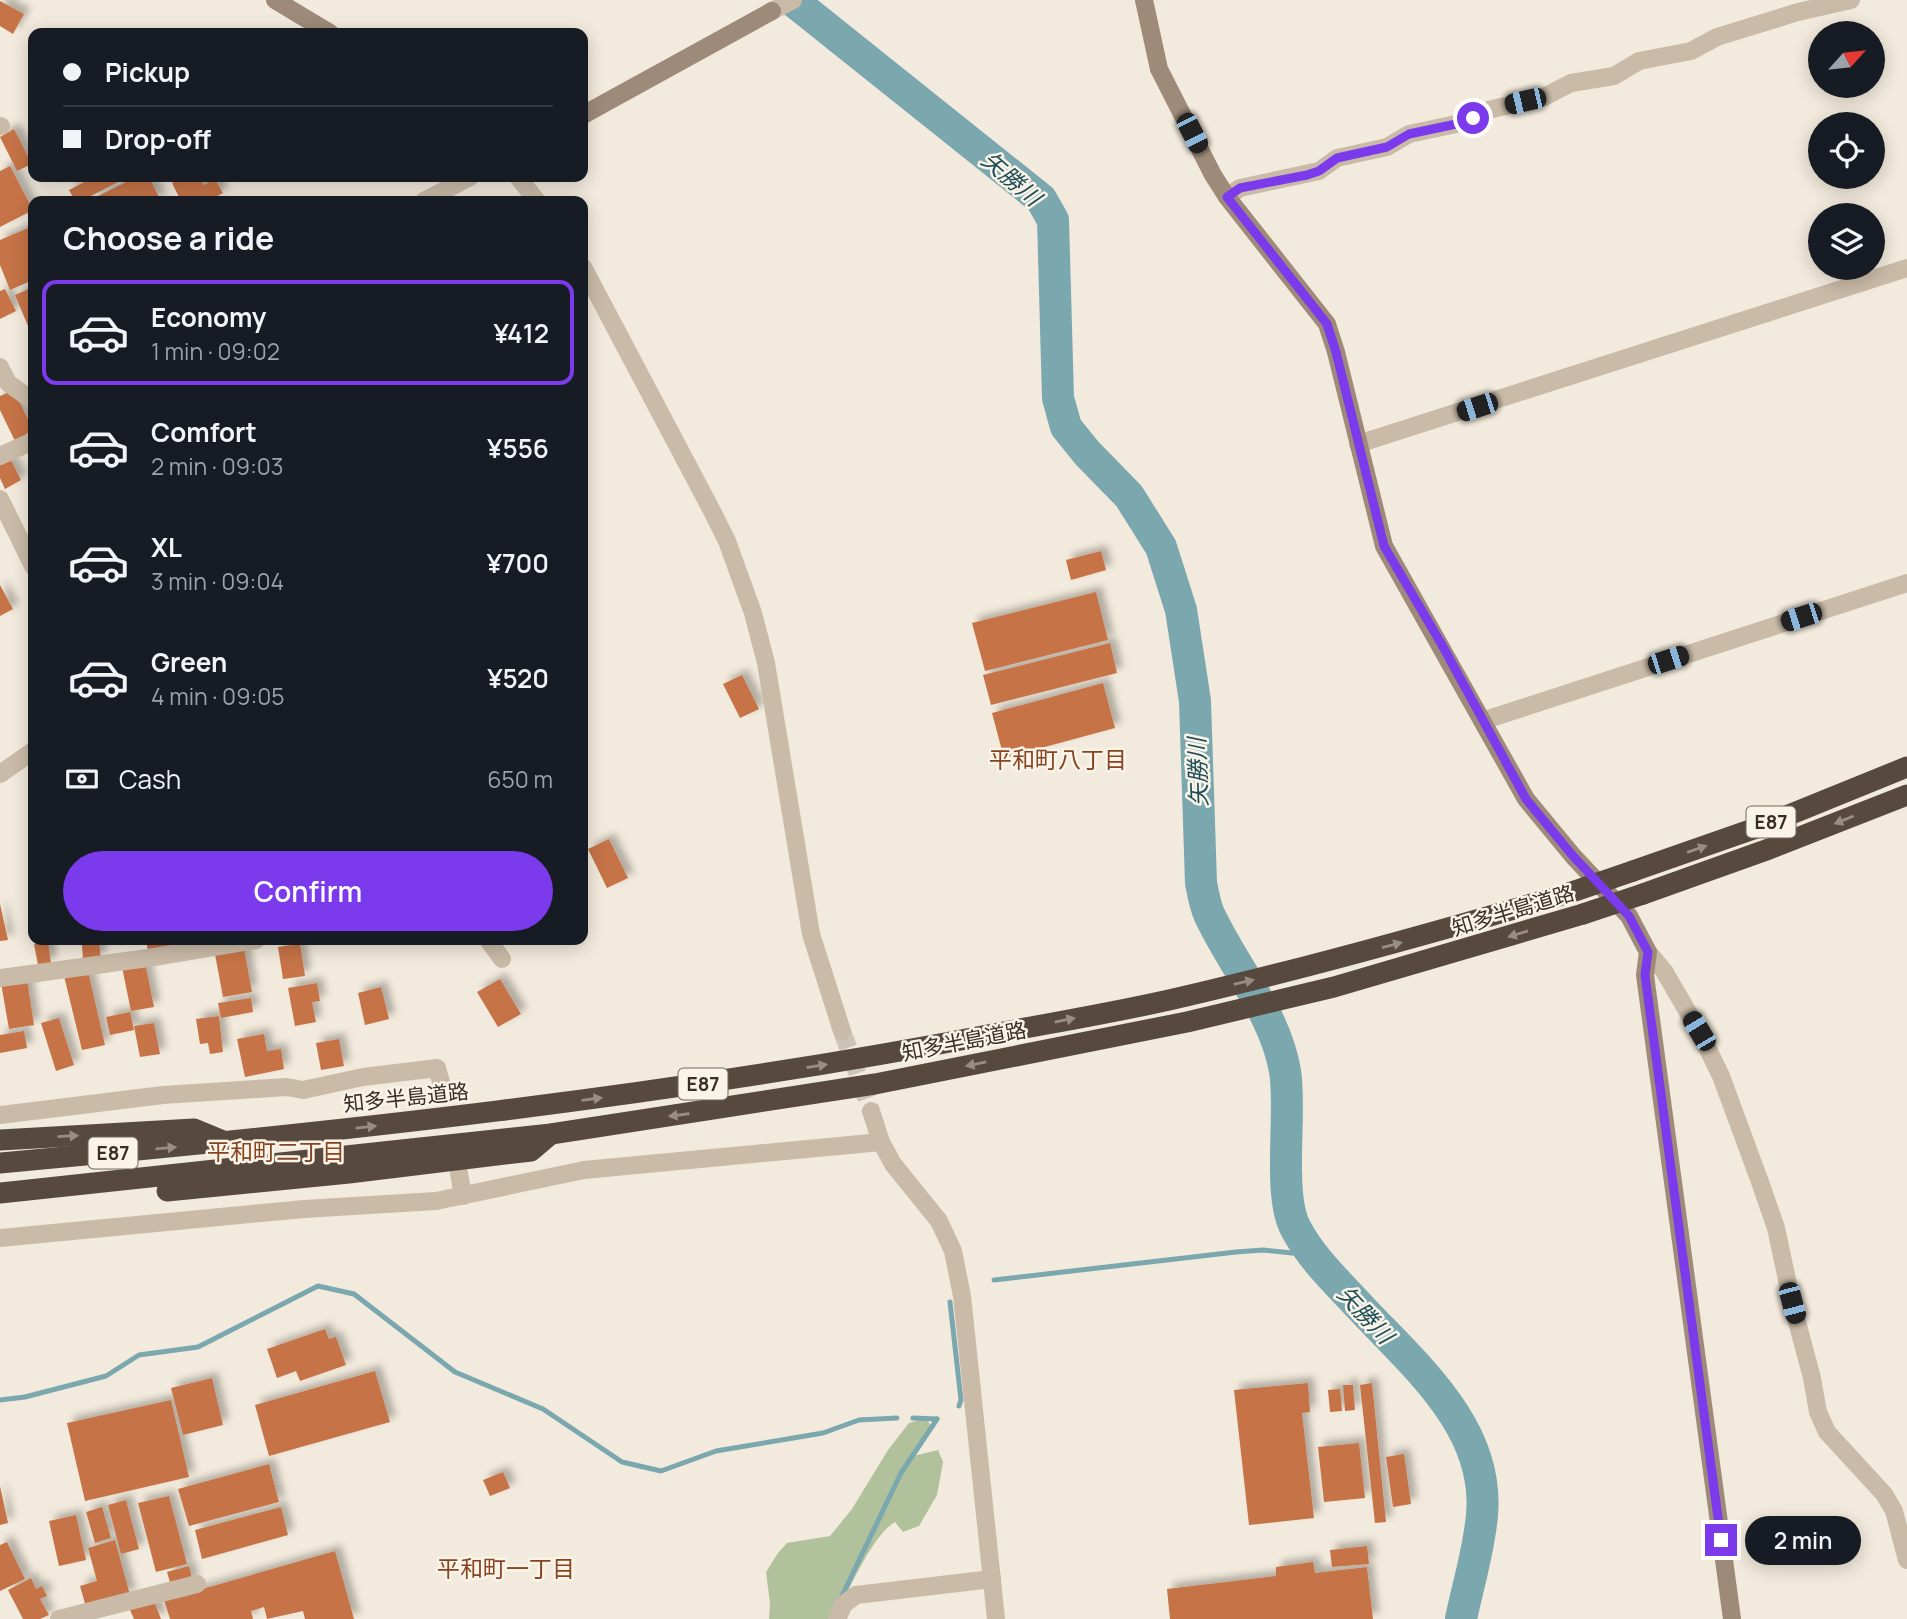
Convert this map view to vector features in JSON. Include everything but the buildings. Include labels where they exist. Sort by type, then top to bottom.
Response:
[{"type":"highway","name":"知多半島道路","points":[[0,1163],[516,1110],[698,1085],[868,1058],[1177,998],[1326,963],[1569,893],[1759,827],[1907,767]]},
{"type":"highway","name":"知多半島道路","points":[[0,1193],[551,1134],[875,1084],[1187,1022],[1334,987],[1583,914],[1769,849],[1907,794]]},
{"type":"highway","points":[[0,1140],[194,1129],[225,1142]]},
{"type":"highway","points":[[0,1208],[349,1174],[531,1151],[551,1134]]},
{"type":"street","points":[[275,0],[322,28]]},
{"type":"street","points":[[588,112],[793,0]]},
{"type":"street","points":[[1144,0],[1160,69],[1213,175],[1227,197],[1327,324],[1384,546],[1526,799],[1573,856],[1629,916],[1648,952],[1664,971],[1699,1031],[1721,1076],[1776,1228],[1818,1412],[1827,1432],[1877,1486],[1889,1503],[1902,1536],[1907,1560]]},
{"type":"street","points":[[1227,197],[1240,188],[1319,171],[1337,158],[1387,147],[1409,134],[1461,123],[1488,110],[1544,97],[1571,83],[1614,76],[1639,61],[1691,51],[1729,33],[1798,12],[1851,0]]},
{"type":"street","points":[[434,196],[460,182]]},
{"type":"street","points":[[522,182],[533,196]]},
{"type":"street","points":[[1358,444],[1907,268]]},
{"type":"street","points":[[588,276],[727,541],[753,613],[766,663],[811,934],[842,1031]]},
{"type":"street","points":[[0,367],[8,383],[28,397]]},
{"type":"street","points":[[0,456],[28,443]]},
{"type":"street","points":[[0,499],[28,538]]},
{"type":"street","points":[[1482,720],[1907,583]]},
{"type":"street","points":[[0,774],[28,754]]},
{"type":"street","points":[[0,978],[148,958],[197,945]]},
{"type":"street","points":[[492,945],[502,959]]},
{"type":"street","points":[[1648,952],[1645,975],[1732,1619]]},
{"type":"street","points":[[0,1115],[163,1095],[288,1087],[303,1090],[363,1077],[437,1068],[441,1082]]},
{"type":"street","points":[[871,1111],[881,1142],[893,1164],[939,1221],[953,1251],[962,1296],[996,1619]]},
{"type":"street","points":[[0,1238],[304,1209],[422,1203],[584,1170],[881,1142]]},
{"type":"street","points":[[459,1173],[463,1196]]},
{"type":"street","points":[[837,1619],[844,1604],[856,1595],[992,1579]]},
{"type":"street","points":[[59,1619],[197,1584]]},
{"type":"green space","points":[[927,1418],[930,1425],[909,1457],[938,1450],[943,1462],[937,1495],[919,1526],[903,1532],[895,1522],[886,1529],[869,1552],[834,1619],[769,1619],[766,1572],[778,1553],[787,1543],[830,1536],[852,1509],[888,1450],[909,1423]]},
{"type":"waterway","name":"矢勝川","points":[[792,0],[1041,199],[1053,220],[1058,398],[1066,427],[1129,496],[1161,547],[1181,610],[1195,701],[1201,883],[1209,914],[1263,1010],[1280,1050],[1287,1088],[1286,1175],[1290,1214],[1302,1240],[1317,1260],[1444,1400],[1461,1426],[1474,1454],[1481,1483],[1481,1528],[1461,1619]]},
{"type":"waterway","points":[[994,1280],[1236,1252],[1263,1250],[1312,1255]]},
{"type":"waterway","points":[[0,1400],[25,1397],[106,1376],[139,1355],[198,1347],[318,1286],[354,1294],[455,1372],[543,1409],[622,1462],[661,1471],[716,1451],[823,1433],[859,1420],[897,1418]]},
{"type":"waterway","points":[[950,1302],[961,1400],[959,1406]]},
{"type":"waterway","points":[[913,1418],[937,1419]]},
{"type":"waterway","points":[[841,1598],[901,1473],[937,1419]]},
{"type":"tunnel","points":[[842,1031],[871,1111]]},
{"type":"tunnel","points":[[441,1082],[456,1157]]},
{"type":"district","name":"平和町八丁目","points":[[1058,759]]},
{"type":"district","name":"平和町二丁目","points":[[276,1151]]},
{"type":"district","name":"平和町一丁目","points":[[506,1568]]},
{"type":"route","points":[[1473,118],[1409,134],[1387,147],[1337,158],[1319,171],[1307,175],[1240,188],[1227,197],[1327,324],[1384,546],[1442,645],[1462,686],[1526,799],[1573,856],[1629,916],[1648,952],[1645,975],[1721,1540]]}]
